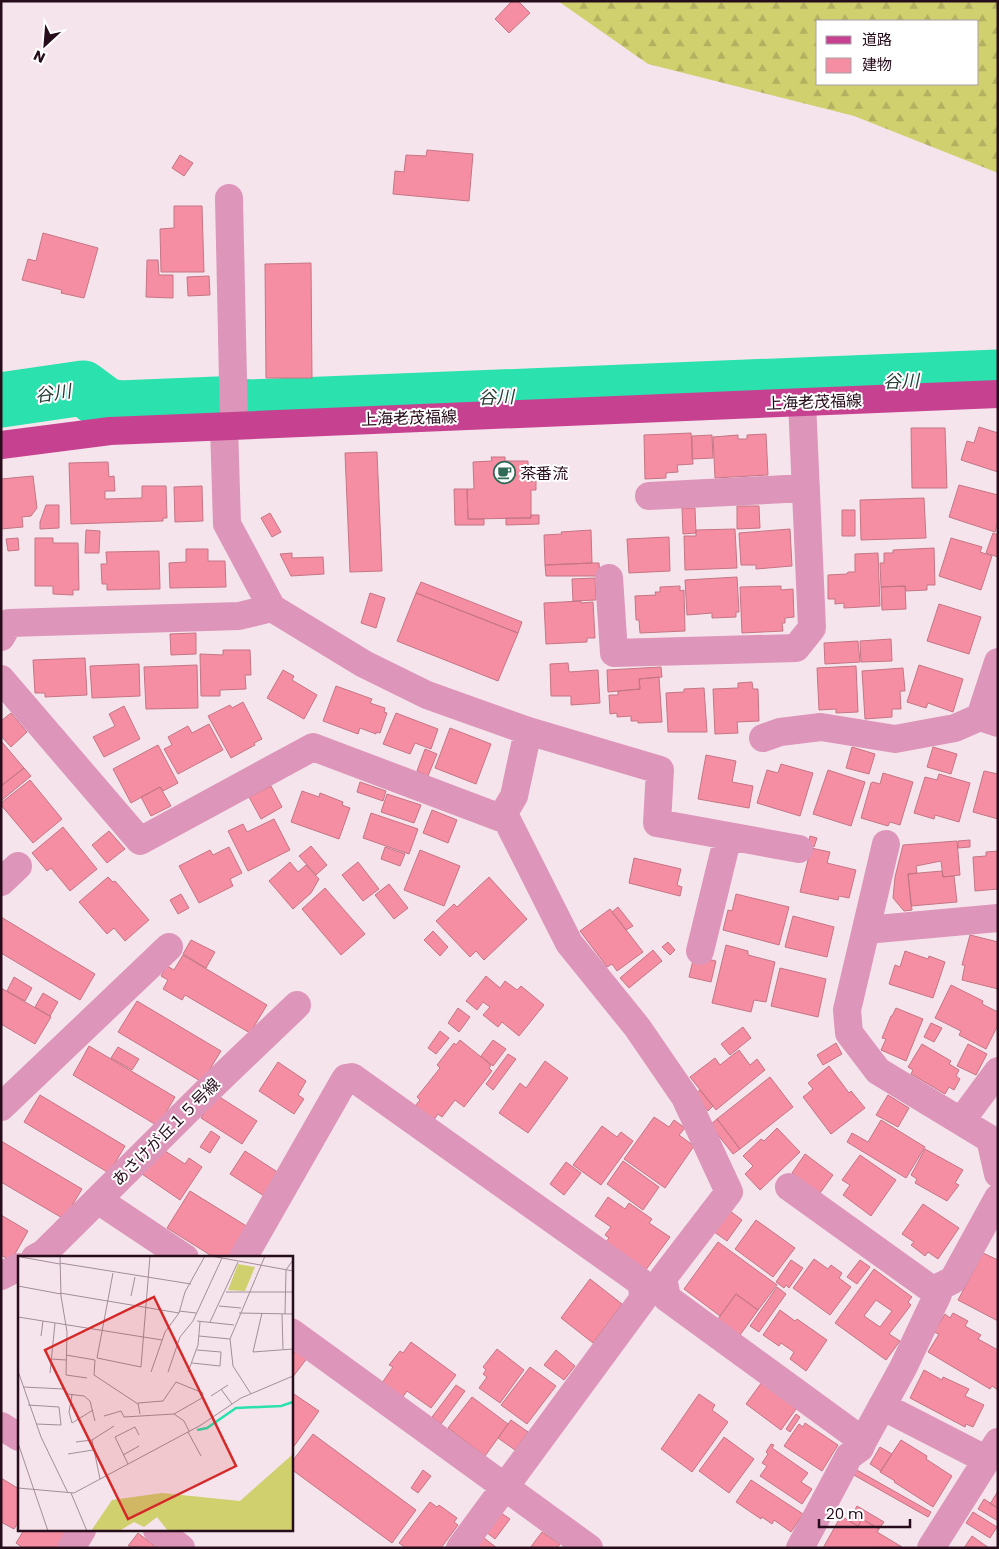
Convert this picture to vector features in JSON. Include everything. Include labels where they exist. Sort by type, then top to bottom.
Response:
[{"type":"main road","name":"上海老茂福線","points":[[1,445],[231,416],[802,402],[998,394]]},
{"type":"street","points":[[229,198],[231,416],[228,524],[272,608],[364,664],[427,695],[528,731],[660,770],[657,823],[799,850]]},
{"type":"street","points":[[609,578],[614,653],[796,648],[812,628],[802,402]]},
{"type":"street","points":[[649,496],[806,488]]},
{"type":"street","points":[[1,637],[9,623],[240,616],[272,608]]},
{"type":"street","points":[[763,738],[780,732],[821,727],[895,739],[989,720],[998,662]]},
{"type":"street","points":[[1,678],[140,841],[313,747],[502,818],[514,796],[528,731]]},
{"type":"street","points":[[460,1548],[643,1299],[654,1290],[729,1192],[686,1097],[636,1027],[569,943],[504,814]]},
{"type":"street","points":[[700,951],[728,836]]},
{"type":"street","points":[[886,844],[847,1010],[849,1033],[878,1071],[990,1139],[998,1174]]},
{"type":"street","points":[[866,930],[998,918]]},
{"type":"street","points":[[1,1107],[169,947]]},
{"type":"street","name":"あさけが丘１５号線","points":[[39,1256],[44,1253],[205,1093],[297,1005]]},
{"type":"street","points":[[961,1121],[998,1070]]},
{"type":"street","points":[[243,1256],[344,1081],[346,1078],[352,1077],[642,1283],[667,1298],[863,1441]]},
{"type":"street","points":[[789,1187],[938,1294],[903,1368],[860,1448],[850,1456],[800,1548]]},
{"type":"street","points":[[933,1290],[953,1280],[998,1198]]},
{"type":"street","points":[[98,1200],[182,1256]]},
{"type":"street","points":[[1,1276],[18,1267]]},
{"type":"street","points":[[292,1333],[589,1548]]},
{"type":"street","points":[[882,1406],[992,1451],[932,1548]]},
{"type":"street","points":[[1,1426],[18,1436]]},
{"type":"street","points":[[72,1548],[81,1532]]},
{"type":"street","points":[[160,1532],[180,1548]]},
{"type":"green space","points":[[558,1],[998,1],[998,173],[854,116],[648,64]]},
{"type":"building","points":[[512,1],[518,1],[530,13],[509,33],[495,19]]},
{"type":"building","points":[[427,150],[473,154],[469,201],[393,194],[395,171],[404,172],[406,155],[426,156]]},
{"type":"building","points":[[180,155],[193,163],[184,176],[172,168]]},
{"type":"building","points":[[174,206],[202,206],[204,272],[161,272],[160,229],[174,228]]},
{"type":"building","points":[[43,233],[98,248],[84,298],[61,293],[62,290],[22,280],[28,259],[36,261]]},
{"type":"building","points":[[147,260],[158,260],[159,275],[173,275],[173,298],[146,297]]},
{"type":"building","points":[[311,263],[312,378],[266,378],[265,264]]},
{"type":"building","points":[[209,276],[210,295],[188,296],[187,277]]},
{"type":"building","points":[[979,427],[998,433],[998,472],[961,460],[967,441],[974,443]]},
{"type":"building","points":[[911,428],[945,428],[947,488],[912,488]]},
{"type":"building","points":[[691,433],[693,464],[677,465],[678,472],[666,473],[666,478],[645,479],[644,435]]},
{"type":"building","points":[[766,434],[768,475],[715,478],[713,437],[738,435],[738,439],[747,439],[747,435]]},
{"type":"building","points":[[712,435],[713,458],[692,459],[692,436]]},
{"type":"building","points":[[377,452],[382,571],[350,572],[345,453]]},
{"type":"building","points":[[491,457],[505,457],[505,461],[528,461],[528,482],[536,481],[536,490],[531,490],[531,518],[468,519],[467,489],[474,489],[473,462],[492,461]]},
{"type":"building","points":[[108,462],[109,477],[114,476],[115,491],[105,491],[105,499],[142,498],[142,486],[166,486],[167,518],[163,518],[163,521],[71,524],[69,463]]},
{"type":"building","points":[[33,476],[37,508],[31,516],[22,517],[23,527],[1,529],[1,479]]},
{"type":"building","points":[[959,485],[998,495],[998,522],[995,532],[949,517]]},
{"type":"building","points":[[202,486],[203,521],[175,522],[174,487]]},
{"type":"building","points":[[454,489],[467,489],[468,519],[484,519],[484,525],[455,525]]},
{"type":"building","points":[[924,498],[926,538],[861,540],[860,500]]},
{"type":"building","points":[[46,505],[59,505],[59,528],[40,529],[40,522]]},
{"type":"building","points":[[737,506],[759,506],[760,528],[737,529]]},
{"type":"building","points":[[682,508],[695,508],[696,533],[683,534]]},
{"type":"building","points":[[842,510],[855,510],[855,536],[842,536]]},
{"type":"building","points":[[270,513],[281,532],[272,537],[261,518]]},
{"type":"building","points":[[531,515],[539,515],[539,524],[506,525],[506,518],[531,518]]},
{"type":"building","points":[[735,529],[737,568],[685,570],[684,536],[696,536],[696,530]]},
{"type":"building","points":[[790,529],[792,566],[756,569],[756,565],[741,565],[739,533]]},
{"type":"building","points":[[86,530],[100,531],[99,553],[85,553]]},
{"type":"building","points":[[591,530],[592,563],[545,565],[544,535]]},
{"type":"building","points":[[993,533],[998,535],[998,557],[986,553]]},
{"type":"building","points":[[669,537],[670,571],[629,573],[627,539]]},
{"type":"building","points":[[18,538],[19,550],[8,551],[6,539]]},
{"type":"building","points":[[35,538],[53,538],[53,543],[78,543],[79,590],[73,590],[73,595],[53,594],[53,586],[35,586]]},
{"type":"building","points":[[951,538],[982,547],[980,552],[992,556],[981,590],[939,576]]},
{"type":"building","points":[[934,548],[935,585],[927,585],[927,590],[906,591],[905,586],[881,587],[880,563],[884,563],[884,553],[893,553],[893,550]]},
{"type":"building","points":[[186,549],[208,549],[208,561],[225,561],[226,587],[170,588],[169,563],[186,562]]},
{"type":"building","points":[[159,551],[160,589],[107,590],[107,584],[102,584],[101,564],[107,564],[106,552]]},
{"type":"building","points":[[292,553],[292,558],[323,557],[324,574],[291,576],[280,554]]},
{"type":"building","points":[[878,553],[880,606],[844,608],[844,603],[835,604],[835,599],[828,599],[828,575],[855,572],[855,554]]},
{"type":"building","points":[[599,563],[600,576],[546,576],[545,565]]},
{"type":"building","points":[[737,577],[739,612],[736,612],[736,617],[712,618],[712,613],[687,615],[685,580]]},
{"type":"building","points":[[595,578],[596,600],[573,601],[572,579]]},
{"type":"building","points":[[421,582],[522,622],[518,633],[416,593]]},
{"type":"building","points":[[680,586],[680,591],[684,590],[685,631],[640,633],[639,620],[636,620],[635,596],[656,595],[655,592],[660,592],[660,587]]},
{"type":"building","points":[[781,586],[781,590],[793,589],[794,617],[785,618],[785,623],[782,623],[783,631],[742,633],[740,587]]},
{"type":"building","points":[[905,586],[906,609],[882,610],[881,587]]},
{"type":"building","points":[[370,593],[385,598],[376,628],[361,623]]},
{"type":"building","points":[[416,593],[518,633],[498,681],[397,641]]},
{"type":"building","points":[[581,601],[581,603],[593,602],[595,638],[587,638],[587,642],[546,644],[544,603]]},
{"type":"building","points":[[939,604],[981,617],[969,654],[927,641]]},
{"type":"building","points":[[196,633],[196,654],[171,655],[170,634]]},
{"type":"building","points":[[891,639],[892,661],[861,662],[860,641]]},
{"type":"building","points":[[858,641],[860,662],[825,664],[824,643]]},
{"type":"building","points":[[223,650],[250,650],[251,675],[245,675],[246,689],[220,690],[220,696],[201,696],[200,654],[223,655]]},
{"type":"building","points":[[85,658],[87,695],[45,697],[45,693],[35,693],[33,660]]},
{"type":"building","points":[[568,663],[569,672],[598,670],[600,703],[571,705],[571,696],[551,696],[550,664]]},
{"type":"building","points":[[139,664],[140,696],[92,698],[90,666]]},
{"type":"building","points":[[197,665],[198,708],[146,709],[144,667]]},
{"type":"building","points":[[919,665],[963,679],[953,712],[928,703],[926,708],[907,702]]},
{"type":"building","points":[[856,666],[858,712],[836,713],[836,709],[819,710],[817,668]]},
{"type":"building","points":[[661,667],[662,677],[639,679],[640,689],[608,692],[607,670]]},
{"type":"building","points":[[903,668],[905,691],[900,691],[901,709],[892,709],[892,717],[865,719],[862,671]]},
{"type":"building","points":[[283,670],[294,676],[292,680],[317,695],[304,719],[267,698]]},
{"type":"building","points":[[659,677],[662,722],[638,723],[638,721],[631,721],[631,716],[617,717],[617,713],[610,714],[609,695],[618,695],[618,691],[640,689],[639,679]]},
{"type":"building","points":[[752,682],[753,689],[758,689],[759,721],[737,722],[738,733],[715,734],[713,689],[738,688],[738,683]]},
{"type":"building","points":[[336,686],[372,699],[370,703],[385,708],[384,712],[387,713],[380,733],[376,732],[376,734],[360,728],[358,734],[323,721]]},
{"type":"building","points":[[704,688],[707,732],[668,732],[666,693],[684,692],[684,689]]},
{"type":"building","points":[[243,702],[262,739],[231,758],[208,716],[230,705],[232,708]]},
{"type":"building","points":[[124,706],[140,739],[104,757],[93,737],[115,726],[109,714]]},
{"type":"building","points":[[11,713],[27,732],[11,747],[1,736],[1,721]]},
{"type":"building","points":[[396,713],[438,729],[431,749],[415,743],[410,754],[383,744]]},
{"type":"building","points":[[209,724],[223,750],[178,774],[164,749],[172,745],[168,737],[188,726],[192,733]]},
{"type":"building","points":[[450,728],[491,744],[476,784],[435,768]]},
{"type":"building","points":[[1,741],[24,768],[1,786]]},
{"type":"building","points":[[158,745],[178,783],[163,791],[160,787],[131,803],[113,769]]},
{"type":"building","points":[[852,747],[875,754],[869,774],[846,768]]},
{"type":"building","points":[[933,747],[957,754],[951,774],[927,767]]},
{"type":"building","points":[[425,749],[437,754],[428,776],[417,771]]},
{"type":"building","points":[[706,755],[736,761],[732,782],[753,786],[749,808],[698,799]]},
{"type":"building","points":[[781,764],[813,773],[800,816],[757,803],[767,770],[778,773]]},
{"type":"building","points":[[24,768],[31,776],[1,801],[1,786]]},
{"type":"building","points":[[828,770],[865,782],[851,826],[813,814]]},
{"type":"building","points":[[984,771],[998,774],[998,819],[973,812]]},
{"type":"building","points":[[883,773],[913,782],[900,825],[890,822],[888,826],[861,818],[871,783],[880,784]]},
{"type":"building","points":[[939,774],[970,783],[959,822],[935,815],[934,819],[914,813],[925,777],[937,780]]},
{"type":"building","points":[[30,780],[62,819],[33,843],[1,805],[1,803]]},
{"type":"building","points":[[360,782],[386,791],[383,801],[357,792]]},
{"type":"building","points":[[271,786],[282,807],[261,819],[249,797]]},
{"type":"building","points":[[160,787],[171,806],[151,816],[141,797]]},
{"type":"building","points":[[302,791],[319,797],[320,793],[343,802],[342,805],[350,808],[339,839],[291,822]]},
{"type":"building","points":[[387,794],[421,805],[414,823],[381,812]]},
{"type":"building","points":[[432,810],[457,820],[448,843],[423,833]]},
{"type":"building","points":[[371,813],[418,829],[409,854],[363,838]]},
{"type":"building","points":[[274,819],[290,850],[248,871],[228,831],[243,824],[247,832]]},
{"type":"building","points":[[63,827],[97,869],[70,891],[51,868],[47,871],[32,853]]},
{"type":"building","points":[[109,831],[125,849],[107,863],[92,845]]},
{"type":"building","points":[[810,836],[817,838],[814,847],[808,845]]},
{"type":"building","points":[[970,840],[970,847],[958,848],[958,841]]},
{"type":"building","points":[[957,841],[960,875],[943,877],[941,861],[916,866],[917,873],[908,874],[912,910],[904,911],[893,898],[895,877],[903,845]]},
{"type":"building","points":[[311,846],[327,865],[316,875],[299,856]]},
{"type":"building","points":[[229,847],[242,873],[230,879],[233,886],[199,903],[179,866],[210,850],[213,855]]},
{"type":"building","points":[[385,847],[405,854],[400,866],[381,859]]},
{"type":"building","points":[[811,848],[830,852],[827,863],[856,870],[849,898],[839,896],[838,900],[800,892]]},
{"type":"building","points":[[420,850],[460,866],[444,906],[404,890]]},
{"type":"building","points":[[998,851],[998,889],[975,891],[973,857],[986,856],[986,852]]},
{"type":"building","points":[[634,858],[681,869],[677,885],[682,887],[680,896],[629,883]]},
{"type":"building","points":[[290,862],[298,872],[306,865],[319,879],[311,893],[293,909],[269,881]]},
{"type":"building","points":[[358,862],[379,889],[363,901],[342,875]]},
{"type":"building","points":[[942,871],[943,877],[954,876],[957,902],[911,906],[908,874]]},
{"type":"building","points":[[108,877],[113,882],[115,881],[149,920],[125,941],[114,928],[107,934],[79,902]]},
{"type":"building","points":[[489,877],[527,919],[484,960],[476,951],[470,957],[436,921],[454,904],[457,907]]},
{"type":"building","points":[[389,884],[408,908],[394,919],[375,895]]},
{"type":"building","points":[[325,888],[365,934],[341,955],[302,909]]},
{"type":"building","points":[[181,894],[189,908],[178,914],[170,900]]},
{"type":"building","points":[[736,894],[789,907],[779,945],[723,930],[728,910],[732,911]]},
{"type":"building","points":[[618,907],[633,926],[626,930],[612,912]]},
{"type":"building","points":[[610,909],[643,952],[617,971],[612,964],[607,967],[580,931]]},
{"type":"building","points":[[793,916],[834,927],[827,957],[785,947]]},
{"type":"building","points":[[1,917],[95,974],[80,1000],[1,953]]},
{"type":"building","points":[[433,931],[448,947],[440,956],[424,940]]},
{"type":"building","points":[[970,935],[998,942],[998,989],[962,980],[965,965],[962,965]]},
{"type":"building","points":[[191,940],[215,952],[206,968],[183,954]]},
{"type":"building","points":[[668,942],[675,950],[670,955],[662,947]]},
{"type":"building","points":[[726,945],[748,951],[748,955],[775,962],[766,1002],[754,1000],[751,1012],[712,1003]]},
{"type":"building","points":[[653,950],[662,961],[629,988],[620,978]]},
{"type":"building","points":[[905,951],[928,959],[929,956],[945,962],[933,998],[889,984],[895,965],[900,967]]},
{"type":"building","points":[[183,955],[267,1005],[250,1033],[185,995],[182,1000],[163,989],[168,980],[161,976],[167,966],[174,970]]},
{"type":"building","points":[[694,956],[716,961],[711,982],[689,977]]},
{"type":"building","points":[[780,968],[826,979],[818,1017],[771,1006]]},
{"type":"building","points":[[486,976],[500,988],[505,981],[517,990],[521,986],[544,1005],[519,1036],[502,1022],[498,1027],[483,1015],[490,1007],[483,1002],[477,1010],[466,1001]]},
{"type":"building","points":[[14,977],[32,988],[25,1001],[7,991]]},
{"type":"building","points":[[951,985],[983,1001],[982,1004],[998,1012],[998,1025],[986,1049],[959,1035],[961,1031],[935,1018]]},
{"type":"building","points":[[1,988],[51,1017],[35,1044],[1,1024]]},
{"type":"building","points":[[43,993],[58,1002],[50,1016],[35,1007]]},
{"type":"building","points":[[137,1001],[221,1051],[202,1082],[118,1032]]},
{"type":"building","points":[[458,1008],[470,1017],[459,1032],[448,1023]]},
{"type":"building","points":[[896,1008],[923,1019],[906,1061],[881,1050],[886,1039],[882,1038]]},
{"type":"building","points":[[931,1023],[942,1028],[934,1042],[924,1037]]},
{"type":"building","points":[[743,1027],[751,1038],[730,1055],[721,1044]]},
{"type":"building","points":[[440,1031],[449,1038],[436,1054],[428,1048]]},
{"type":"building","points":[[460,1040],[491,1065],[489,1068],[492,1071],[464,1107],[455,1100],[442,1117],[438,1114],[433,1121],[415,1106],[420,1100],[417,1097],[440,1068],[437,1065],[454,1043],[456,1045]]},
{"type":"building","points":[[493,1040],[506,1049],[493,1066],[481,1056]]},
{"type":"building","points":[[836,1043],[842,1054],[823,1065],[817,1055]]},
{"type":"building","points":[[922,1044],[951,1061],[949,1064],[959,1070],[956,1076],[960,1079],[954,1090],[949,1087],[945,1094],[911,1074],[913,1070],[908,1067]]},
{"type":"building","points":[[968,1044],[987,1054],[976,1075],[957,1066]]},
{"type":"building","points":[[89,1046],[175,1097],[158,1126],[73,1075]]},
{"type":"building","points":[[118,1047],[139,1059],[132,1070],[111,1058]]},
{"type":"building","points":[[739,1050],[750,1065],[757,1059],[765,1070],[716,1110],[690,1077],[715,1058],[720,1065]]},
{"type":"building","points":[[508,1054],[516,1059],[493,1090],[486,1084]]},
{"type":"building","points":[[545,1061],[568,1078],[528,1133],[499,1113],[520,1083],[526,1088]]},
{"type":"building","points":[[278,1062],[306,1081],[298,1095],[304,1099],[294,1114],[259,1091]]},
{"type":"building","points":[[829,1066],[849,1093],[851,1091],[865,1108],[831,1134],[803,1097],[813,1089],[808,1083]]},
{"type":"building","points":[[770,1077],[793,1107],[740,1149],[717,1119]]},
{"type":"building","points":[[700,1090],[713,1106],[708,1111],[695,1094]]},
{"type":"building","points":[[215,1094],[257,1121],[242,1144],[201,1118]]},
{"type":"building","points":[[40,1095],[125,1146],[109,1173],[24,1122]]},
{"type":"building","points":[[888,1095],[909,1108],[898,1127],[876,1115]]},
{"type":"building","points":[[654,1117],[669,1127],[674,1120],[685,1128],[679,1135],[694,1146],[665,1188],[624,1159]]},
{"type":"building","points":[[717,1119],[740,1149],[733,1154],[710,1125]]},
{"type":"building","points":[[881,1120],[925,1147],[906,1178],[847,1142],[852,1133],[868,1142]]},
{"type":"building","points":[[602,1126],[617,1137],[621,1132],[633,1141],[601,1185],[573,1165]]},
{"type":"building","points":[[777,1128],[800,1152],[760,1190],[745,1174],[753,1166],[743,1156],[761,1139],[764,1141]]},
{"type":"building","points":[[211,1131],[220,1137],[210,1153],[200,1147]]},
{"type":"building","points":[[1,1141],[82,1189],[64,1219],[1,1182]]},
{"type":"building","points":[[159,1147],[185,1164],[189,1158],[202,1167],[180,1200],[142,1174]]},
{"type":"building","points":[[925,1149],[963,1170],[955,1183],[959,1185],[947,1201],[915,1183],[917,1179],[911,1175]]},
{"type":"building","points":[[245,1151],[279,1173],[264,1196],[230,1174]]},
{"type":"building","points":[[805,1154],[833,1175],[820,1193],[792,1173]]},
{"type":"building","points":[[860,1155],[896,1180],[871,1216],[843,1195],[850,1185],[842,1180]]},
{"type":"building","points":[[623,1161],[659,1187],[643,1210],[607,1184]]},
{"type":"building","points":[[566,1162],[581,1173],[564,1195],[550,1184]]},
{"type":"building","points":[[190,1191],[248,1227],[230,1256],[212,1256],[167,1228]]},
{"type":"building","points":[[608,1197],[625,1209],[629,1203],[652,1219],[649,1223],[670,1237],[645,1271],[605,1243],[609,1238],[605,1235],[611,1227],[595,1216]]},
{"type":"building","points":[[923,1204],[959,1228],[938,1259],[928,1252],[925,1256],[911,1245],[914,1242],[902,1234]]},
{"type":"building","points":[[726,1208],[742,1220],[727,1241],[710,1229]]},
{"type":"building","points":[[1,1215],[28,1231],[11,1261],[1,1255]]},
{"type":"building","points":[[756,1220],[795,1248],[773,1277],[735,1249]]},
{"type":"building","points":[[718,1242],[777,1285],[758,1310],[736,1294],[720,1316],[684,1289]]},
{"type":"building","points":[[983,1253],[998,1260],[998,1321],[958,1300]]},
{"type":"building","points":[[814,1259],[828,1269],[831,1265],[842,1273],[839,1278],[851,1287],[830,1315],[793,1288]]},
{"type":"building","points":[[791,1260],[803,1268],[789,1288],[786,1285],[784,1288],[776,1282]]},
{"type":"building","points":[[860,1260],[870,1267],[857,1284],[847,1277]]},
{"type":"building","points":[[874,1269],[912,1297],[908,1302],[911,1305],[889,1334],[900,1341],[886,1360],[835,1323]],"holes":[[[876,1300],[892,1311],[880,1327],[864,1316]]]},
{"type":"building","points":[[590,1279],[622,1304],[593,1343],[561,1318]]},
{"type":"building","points":[[777,1287],[786,1294],[759,1332],[750,1326]]},
{"type":"building","points":[[736,1294],[758,1310],[740,1335],[718,1319]]},
{"type":"building","points":[[780,1310],[795,1321],[797,1319],[827,1340],[806,1371],[790,1359],[794,1352],[781,1343],[779,1346],[763,1335]]},
{"type":"building","points":[[953,1313],[968,1321],[965,1326],[981,1335],[978,1339],[998,1350],[998,1390],[992,1386],[990,1389],[928,1352],[939,1334],[934,1332],[945,1314],[950,1318]]},
{"type":"building","points":[[411,1342],[456,1375],[431,1408],[407,1391],[402,1398],[382,1383],[393,1367],[389,1365],[400,1351],[403,1353]]},
{"type":"building","points":[[297,1349],[308,1357],[292,1378],[292,1356]]},
{"type":"building","points":[[497,1349],[524,1370],[500,1403],[479,1388],[487,1377],[483,1374],[486,1370],[483,1367]]},
{"type":"building","points":[[556,1350],[575,1366],[564,1380],[544,1365]]},
{"type":"building","points":[[530,1367],[556,1386],[527,1424],[501,1405]]},
{"type":"building","points":[[924,1370],[942,1380],[943,1377],[969,1389],[965,1396],[984,1405],[973,1427],[966,1424],[965,1427],[910,1398]]},
{"type":"building","points":[[762,1382],[796,1409],[781,1430],[746,1404]]},
{"type":"building","points":[[456,1385],[465,1391],[441,1424],[432,1417]]},
{"type":"building","points":[[292,1393],[319,1411],[292,1449]]},
{"type":"building","points":[[699,1394],[715,1405],[712,1410],[728,1422],[692,1472],[661,1449]]},
{"type":"building","points":[[472,1397],[508,1424],[485,1456],[448,1428]]},
{"type":"building","points":[[796,1414],[800,1417],[790,1432],[786,1429]]},
{"type":"building","points":[[511,1420],[528,1432],[515,1450],[498,1438]]},
{"type":"building","points":[[805,1423],[838,1445],[822,1471],[784,1446],[799,1424],[803,1427]]},
{"type":"building","points":[[313,1434],[416,1510],[392,1543],[292,1470],[292,1462]]},
{"type":"building","points":[[724,1437],[754,1459],[729,1493],[699,1471]]},
{"type":"building","points":[[901,1440],[927,1456],[926,1459],[952,1476],[933,1507],[880,1472]]},
{"type":"building","points":[[771,1444],[774,1445],[772,1448],[808,1473],[801,1482],[812,1489],[802,1504],[760,1476],[767,1466],[762,1463],[768,1454],[766,1452]]},
{"type":"building","points":[[880,1447],[892,1454],[881,1471],[870,1464]]},
{"type":"building","points":[[855,1469],[931,1512],[928,1517],[852,1474]]},
{"type":"building","points":[[423,1470],[431,1476],[418,1493],[411,1488]]},
{"type":"building","points":[[1,1478],[18,1488],[18,1523],[14,1529],[1,1522]]},
{"type":"building","points":[[751,1480],[803,1514],[791,1532],[774,1520],[772,1524],[762,1517],[761,1519],[736,1502]]},
{"type":"building","points":[[998,1491],[998,1508],[990,1504]]},
{"type":"building","points":[[984,1499],[998,1508],[998,1521],[978,1509]]},
{"type":"building","points":[[430,1502],[437,1507],[439,1505],[457,1518],[454,1522],[458,1525],[441,1548],[406,1548],[399,1543]]},
{"type":"building","points":[[857,1506],[884,1522],[879,1529],[862,1519],[858,1526],[849,1521]]},
{"type":"building","points":[[973,1512],[997,1527],[990,1538],[966,1523]]},
{"type":"building","points":[[501,1513],[510,1519],[495,1539],[486,1532]]},
{"type":"building","points":[[841,1516],[858,1526],[862,1519],[879,1529],[877,1532],[902,1547],[823,1548]]},
{"type":"building","points":[[23,1532],[69,1532],[59,1548],[23,1548],[16,1543]]},
{"type":"building","points":[[542,1532],[560,1544],[557,1548],[530,1548]]},
{"type":"building","points":[[138,1533],[157,1548],[128,1546]]},
{"type":"building","points":[[972,1536],[989,1548],[964,1548]]},
{"type":"building","points":[[484,1538],[497,1548],[476,1548]]},
{"type":"waterway","name":"谷川","points":[[1,400],[83,388],[106,405],[119,408],[217,404],[250,407],[998,377]]},
{"type":"place","name":"茶番流","points":[[504,473]]}]
